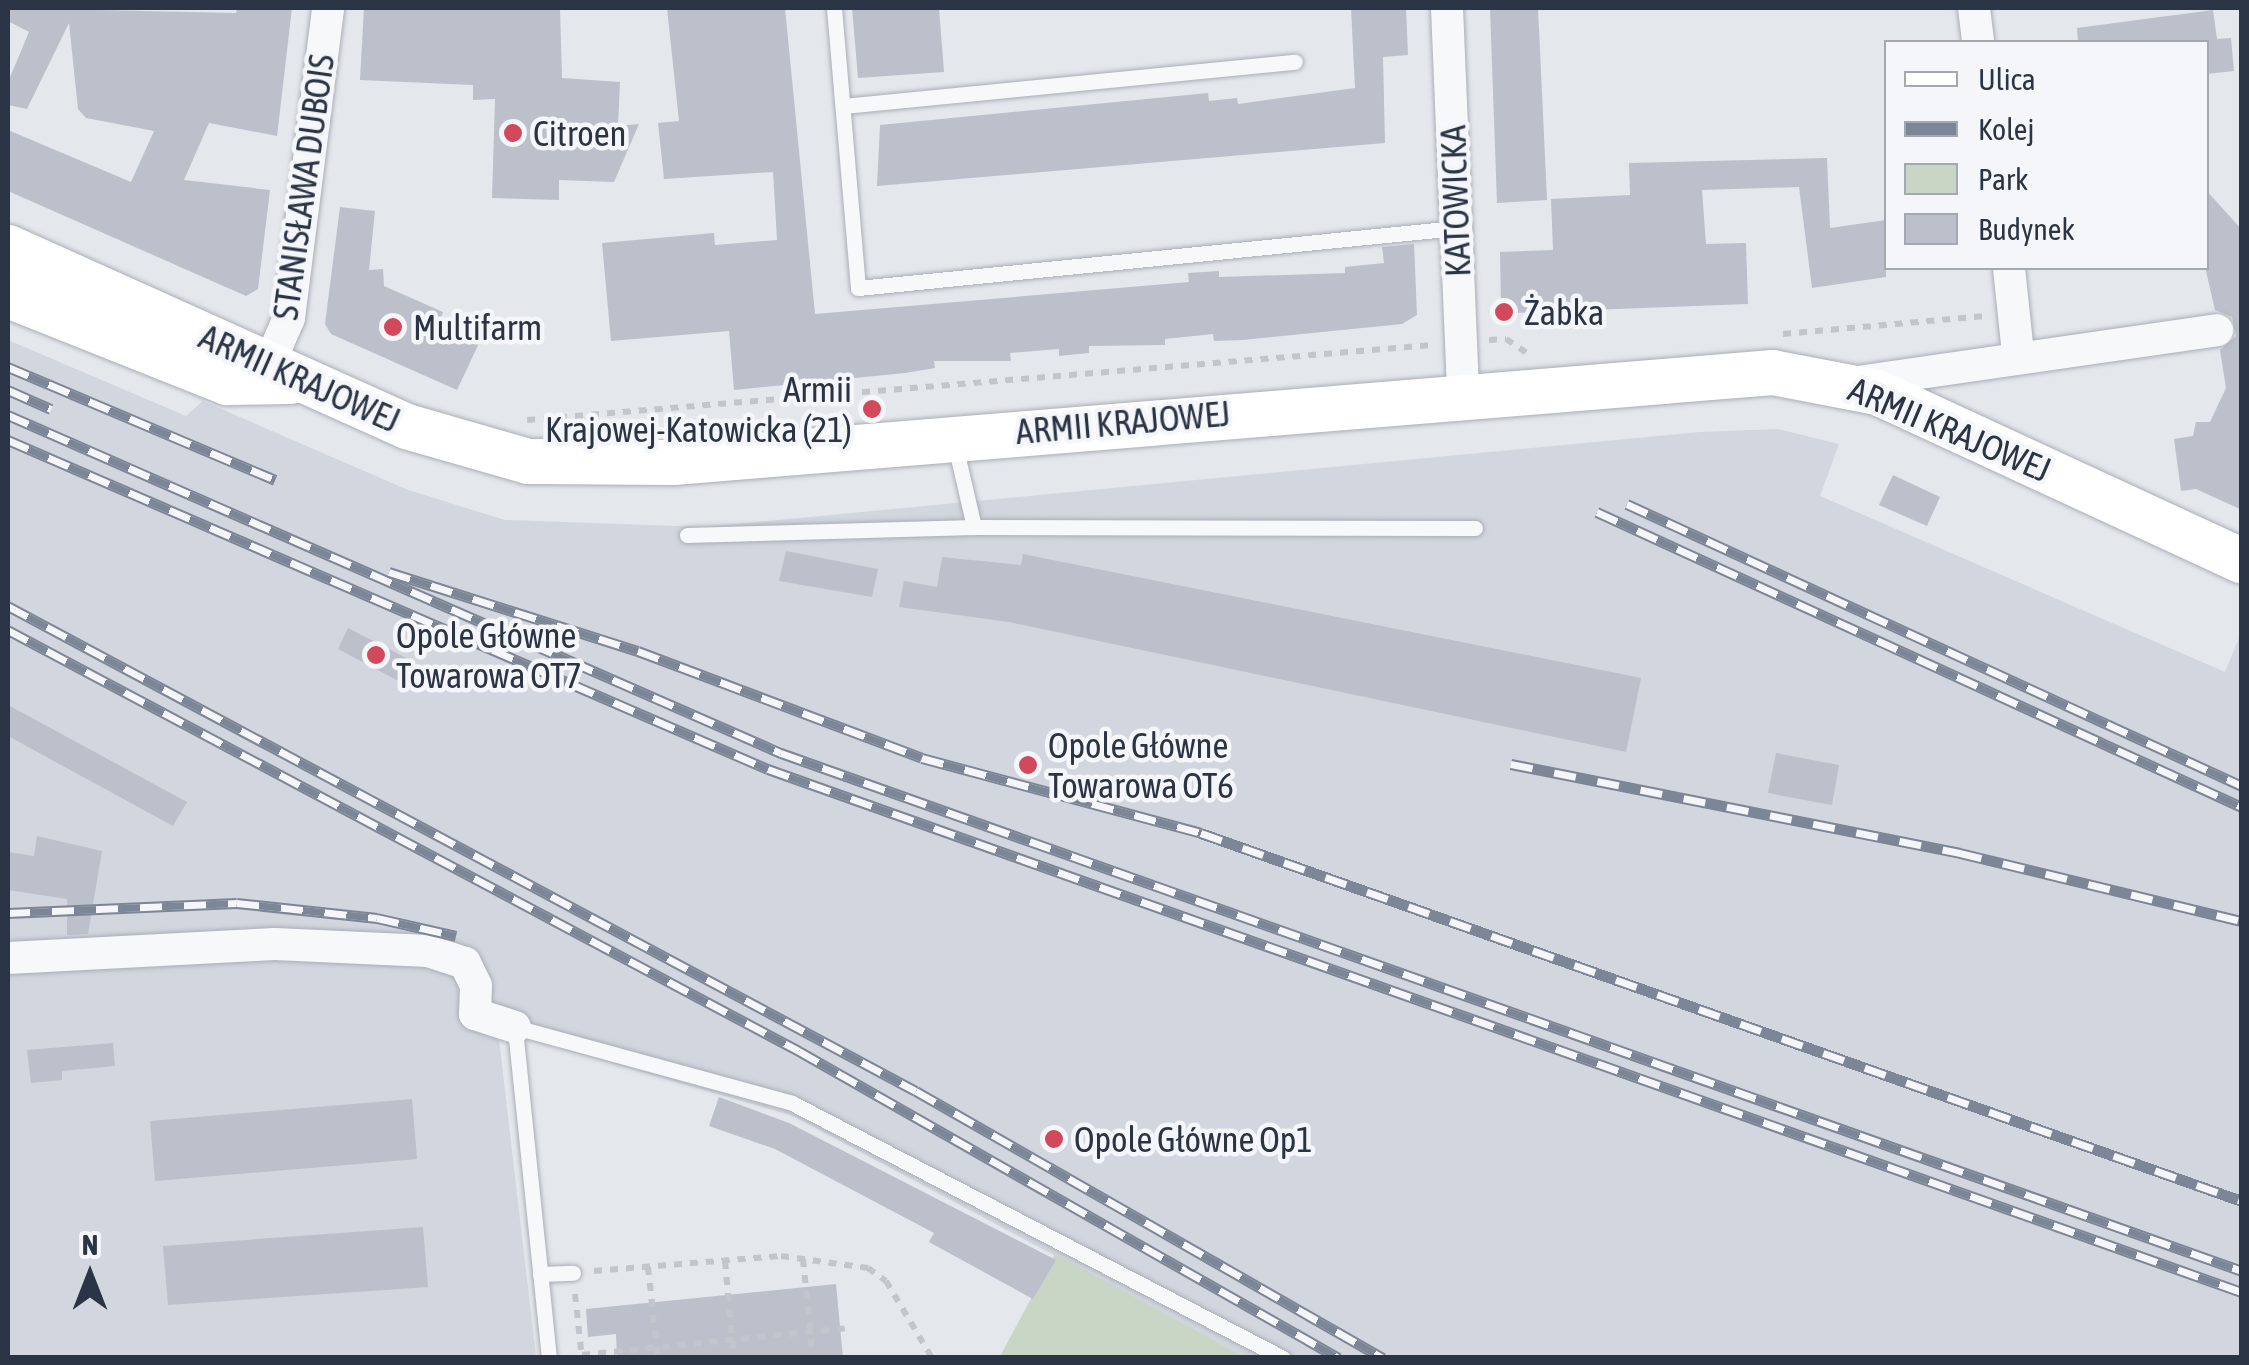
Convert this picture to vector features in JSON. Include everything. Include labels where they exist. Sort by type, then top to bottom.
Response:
[{"type":"street","name":"STANISŁAWA DUBOIS","points":[[288,372],[290,318],[328,8]]},
{"type":"street","name":"KATOWICKA","points":[[1448,8],[1462,395]]},
{"type":"street","points":[[1974,8],[1978,40]]},
{"type":"street","name":"ARMII KRAJOWEJ","points":[[8,246],[406,426],[528,461],[673,462],[1733,372],[1851,383],[2242,562]]},
{"type":"street","points":[[2009,270],[2018,354]]},
{"type":"street","points":[[8,295],[227,382],[288,372]]},
{"type":"street","points":[[1851,383],[2018,354],[2218,330]]},
{"type":"street","points":[[8,958],[276,944],[428,951],[465,963],[476,986],[475,1014],[515,1027]]},
{"type":"lane","points":[[834,8],[858,288],[1456,228]]},
{"type":"lane","points":[[842,106],[1295,62]]},
{"type":"lane","points":[[953,436],[974,527]]},
{"type":"lane","points":[[687,535],[974,527],[1475,528]]},
{"type":"lane","points":[[548,1358],[515,1027],[792,1103],[1283,1358]]},
{"type":"lane","points":[[540,1274],[573,1273]]},
{"type":"path","points":[[1488,340],[1506,339],[1534,355]]},
{"type":"path","points":[[590,415],[1440,344]]},
{"type":"path","points":[[803,1259],[813,1358]]},
{"type":"path","points":[[846,1328],[582,1356],[573,1273],[803,1259],[868,1268],[886,1281],[932,1358]]},
{"type":"path","points":[[725,1261],[734,1358]]},
{"type":"path","points":[[648,1267],[658,1358]]},
{"type":"shaded area","points":[[8,340],[186,416],[203,401],[408,490],[505,520],[705,527],[1700,432],[1778,429],[1839,444],[1820,496],[2225,672],[2241,633],[2241,1357],[1245,1357],[793,1116],[498,1030],[536,1357],[8,1358]]},
{"type":"green space","points":[[1055,1254],[1245,1357],[999,1358]]},
{"type":"building","points":[[8,8],[236,13],[237,8],[292,8],[277,136],[209,123],[184,180],[270,190],[258,289],[246,296],[8,191],[8,130],[131,182],[154,131],[86,118],[78,109],[69,23],[27,109],[8,105],[8,82],[29,32],[8,21]]},
{"type":"building","points":[[364,8],[560,8],[562,78],[620,82],[618,126],[639,124],[614,182],[559,180],[559,200],[492,198],[495,99],[473,100],[473,85],[360,80]]},
{"type":"building","points":[[667,8],[785,8],[815,314],[1189,282],[1188,273],[1219,271],[1219,277],[1345,273],[1345,267],[1384,263],[1382,247],[1414,244],[1417,315],[1402,324],[1243,340],[1214,341],[1213,334],[1165,339],[1165,345],[1089,346],[1089,353],[1059,356],[1059,349],[1010,353],[1011,361],[934,361],[935,368],[905,373],[734,390],[729,331],[611,341],[602,243],[714,233],[715,245],[777,240],[773,172],[664,179],[658,123],[679,121]]},
{"type":"building","points":[[852,8],[939,8],[944,72],[858,78]]},
{"type":"building","points":[[1351,8],[1406,8],[1408,55],[1383,57],[1385,143],[877,186],[880,125],[1208,93],[1209,101],[1237,98],[1238,104],[1355,88]]},
{"type":"building","points":[[1490,8],[1538,8],[1547,200],[1497,203]]},
{"type":"building","points":[[2213,10],[2217,39],[2231,38],[2234,71],[2209,74],[2209,40],[2078,40],[2077,28]]},
{"type":"building","points":[[1827,158],[1830,228],[1884,220],[1886,277],[1812,288],[1799,187],[1702,190],[1706,244],[1746,243],[1748,304],[1510,313],[1501,305],[1500,252],[1553,250],[1551,199],[1630,195],[1629,163]]},
{"type":"building","points":[[2209,193],[2242,230],[2242,510],[2196,489],[2181,491],[2174,439],[2193,436],[2196,422],[2210,422],[2226,388],[2220,350],[2236,336],[2232,317],[2215,310],[2206,271]]},
{"type":"building","points":[[340,207],[375,211],[369,270],[383,269],[384,286],[443,312],[441,318],[481,339],[457,390],[331,334],[325,324]]},
{"type":"building","points":[[1893,475],[1940,497],[1927,526],[1879,505]]},
{"type":"building","points":[[786,551],[878,569],[872,597],[779,581]]},
{"type":"building","points":[[1023,554],[1641,678],[1626,752],[1009,622],[899,607],[904,581],[937,587],[942,557],[1021,565]]},
{"type":"building","name":"Opole Główne Towarowa OT7","points":[[348,628],[414,662],[404,684],[338,649]]},
{"type":"building","points":[[8,705],[187,802],[173,826],[8,736]]},
{"type":"building","points":[[1776,753],[1839,765],[1832,805],[1768,793]]},
{"type":"building","points":[[37,836],[102,851],[88,934],[67,935],[67,899],[8,890],[8,852],[34,856]]},
{"type":"building","points":[[113,1043],[115,1066],[62,1071],[62,1080],[31,1083],[27,1050]]},
{"type":"building","points":[[719,1097],[789,1123],[1056,1260],[1033,1299],[929,1242],[934,1233],[775,1149],[709,1126]]},
{"type":"building","points":[[412,1099],[417,1159],[155,1181],[150,1121]]},
{"type":"building","points":[[423,1227],[428,1287],[168,1305],[163,1246]]},
{"type":"building","points":[[836,1284],[843,1358],[617,1358],[616,1334],[588,1337],[586,1309]]},
{"type":"railway","points":[[8,367],[275,480]]},
{"type":"railway","points":[[8,390],[51,409]]},
{"type":"railway","points":[[8,415],[781,753],[2242,1271]]},
{"type":"railway","points":[[8,440],[768,769],[2242,1292]]},
{"type":"railway","points":[[1627,504],[2242,786]]},
{"type":"railway","points":[[1597,512],[2242,807]]},
{"type":"railway","points":[[389,572],[638,651],[922,758],[1201,833],[2242,1201]]},
{"type":"railway","points":[[8,606],[916,1091],[1383,1358]]},
{"type":"railway","points":[[8,630],[799,1051],[1339,1358]]},
{"type":"railway","points":[[1511,764],[1960,853],[2242,921]]},
{"type":"railway","points":[[8,913],[237,903],[377,918],[456,936]]},
{"type":"place","name":"Citroen","points":[[513,133]]},
{"type":"place","name":"Żabka","points":[[1504,312]]},
{"type":"place","name":"Multifarm","points":[[393,327]]},
{"type":"place","name":"Armii Krajowej-Katowicka (21)","points":[[872,409]]},
{"type":"place","name":"Opole Główne Towarowa OT7","points":[[376,655]]},
{"type":"place","name":"Opole Główne Towarowa OT6","points":[[1028,765]]},
{"type":"place","name":"Opole Główne Op1","points":[[1054,1139]]}]
